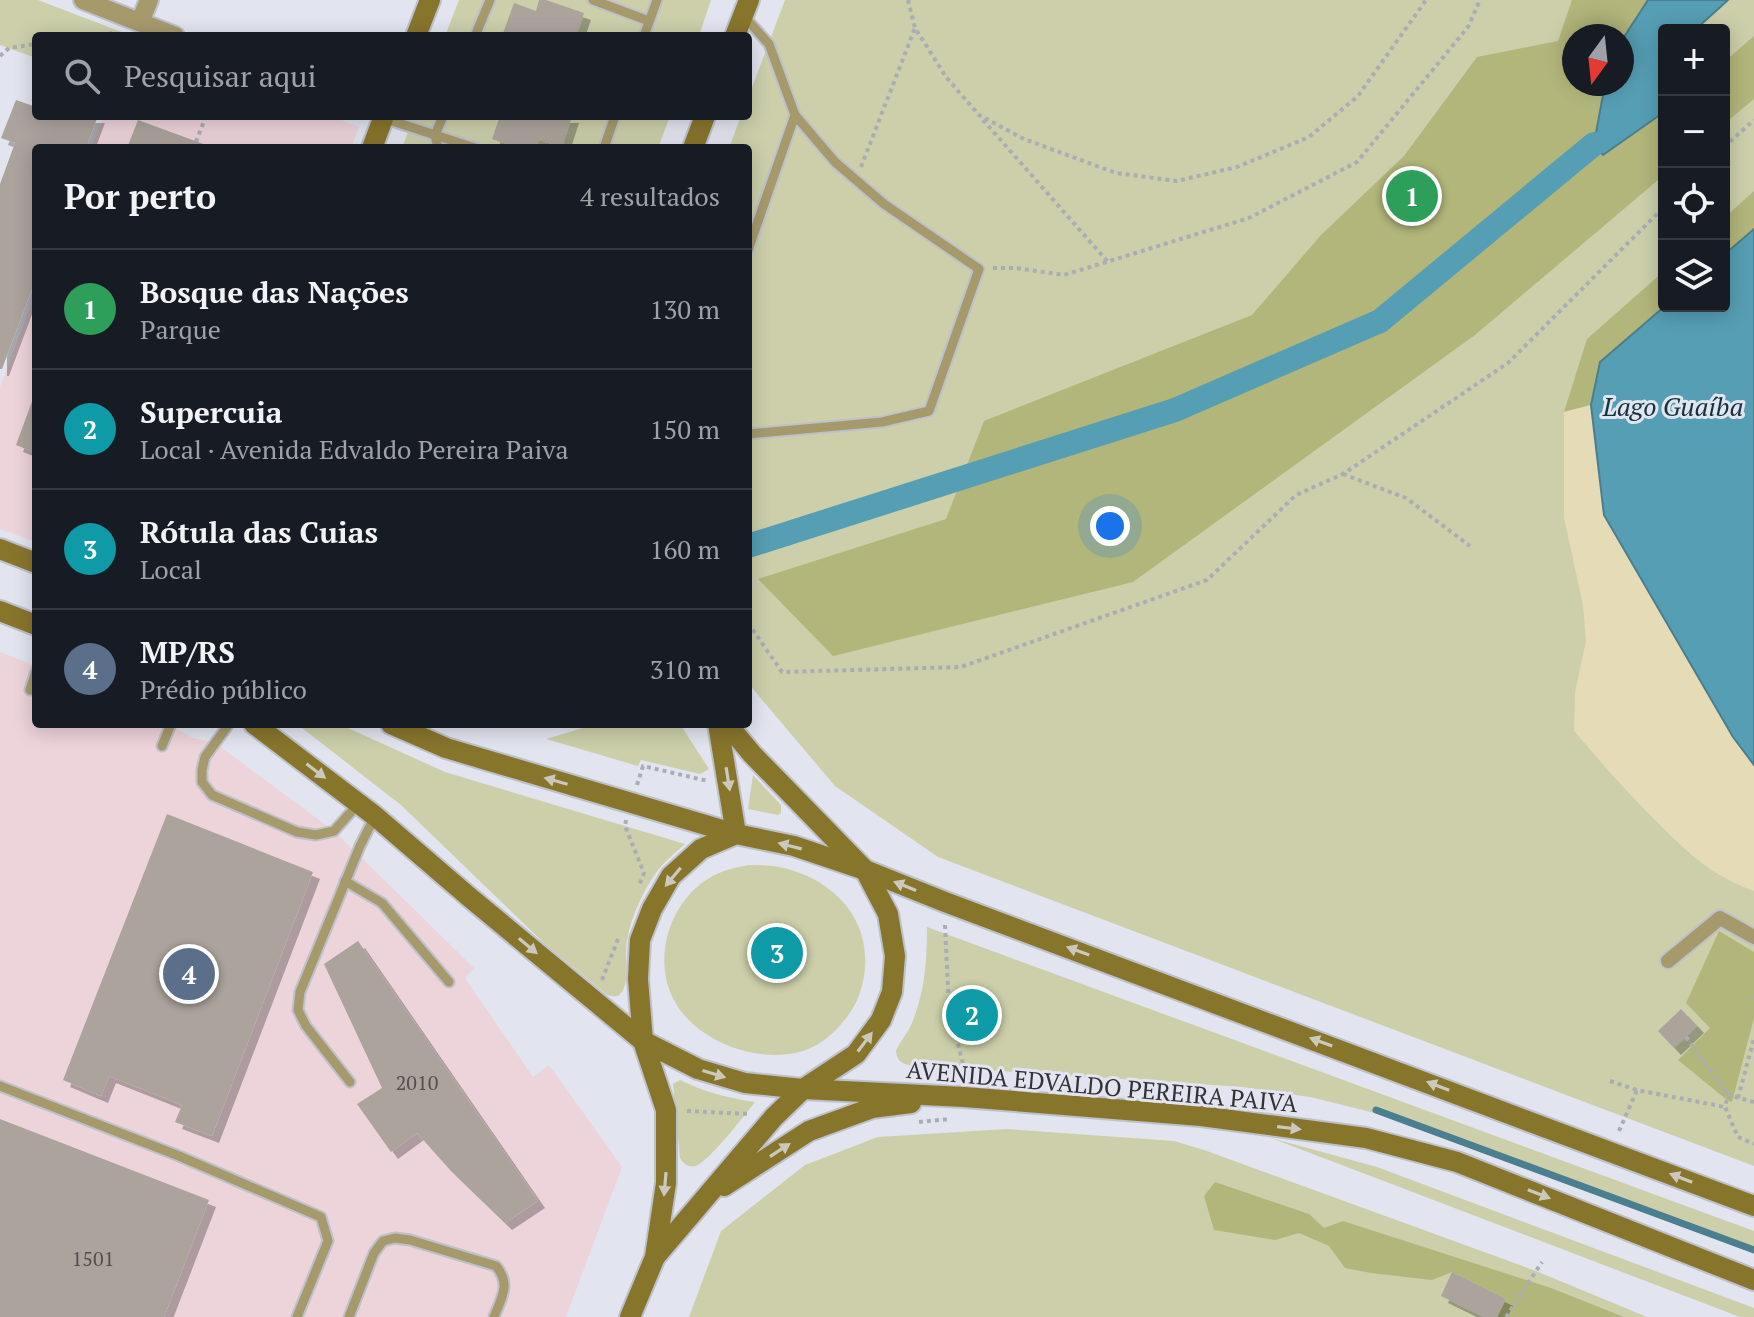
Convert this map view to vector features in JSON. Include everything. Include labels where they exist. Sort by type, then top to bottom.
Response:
[{"type":"main road","points":[[418,32],[430,0]]},
{"type":"main road","points":[[737,32],[746,7]]},
{"type":"main road","points":[[373,144],[381,120]]},
{"type":"main road","points":[[694,144],[704,120]]},
{"type":"main road","points":[[0,549],[32,561]]},
{"type":"main road","points":[[0,611],[32,623]]},
{"type":"main road","name":"AVENIDA EDVALDO PEREIRA PAIVA","points":[[259,728],[367,810],[643,1041],[698,1069],[745,1083],[803,1089],[964,1097],[1201,1116],[1366,1138],[1457,1162],[1754,1280]]},
{"type":"main road","points":[[400,728],[446,748],[736,834],[794,846],[865,870],[1754,1206]]},
{"type":"main road","points":[[719,728],[736,834]]},
{"type":"main road","points":[[655,1257],[774,1117],[803,1089],[856,1054],[881,1020],[892,992],[895,956],[888,914],[865,870],[730,728]]},
{"type":"main road","points":[[630,1317],[655,1257],[666,1183],[666,1110],[643,1041],[638,979],[640,940],[652,909],[671,876],[701,849],[736,834]]},
{"type":"main road","points":[[703,1199],[809,1131],[872,1108],[964,1097]]},
{"type":"street","points":[[83,0],[165,32]]},
{"type":"street","points":[[140,22],[149,0]]},
{"type":"street","points":[[1668,961],[1720,918],[1754,937]]},
{"type":"lane","points":[[477,32],[490,0]]},
{"type":"lane","points":[[593,0],[649,21]]},
{"type":"lane","points":[[645,32],[657,0]]},
{"type":"lane","points":[[746,7],[769,44],[795,115],[835,162],[884,204],[979,269],[929,411],[882,422],[752,434]]},
{"type":"lane","points":[[752,239],[795,115]]},
{"type":"lane","points":[[391,120],[463,144]]},
{"type":"lane","points":[[437,144],[435,135],[441,120]]},
{"type":"lane","points":[[605,144],[614,120]]},
{"type":"lane","points":[[30,690],[32,684]]},
{"type":"lane","points":[[162,746],[169,728]]},
{"type":"lane","points":[[226,728],[205,757],[202,770],[202,782],[212,795],[297,832],[316,835],[334,831],[367,810]]},
{"type":"lane","points":[[350,1082],[306,1026],[298,1010],[300,992],[345,881],[367,810]]},
{"type":"lane","points":[[345,881],[382,903],[449,982]]},
{"type":"lane","points":[[0,1086],[179,1156],[321,1217],[328,1241],[297,1317]]},
{"type":"lane","points":[[349,1317],[374,1253],[383,1241],[395,1238],[496,1266],[504,1275],[505,1291],[494,1317]]},
{"type":"path","points":[[908,0],[915,28],[946,77],[1108,262]]},
{"type":"path","points":[[979,115],[1024,139],[1116,173],[1177,181],[1237,167],[1309,137],[1358,96],[1426,0]]},
{"type":"path","points":[[979,269],[1016,268],[1064,275],[1249,218],[1357,162],[1468,27],[1480,0]]},
{"type":"path","points":[[851,176],[863,166],[915,28]]},
{"type":"path","points":[[0,56],[9,48],[32,45]]},
{"type":"path","points":[[196,142],[204,120]]},
{"type":"path","points":[[1730,142],[1754,120]]},
{"type":"path","points":[[752,629],[782,672],[961,667],[1207,580],[1296,495],[1343,474],[1508,363],[1658,213]]},
{"type":"path","points":[[1343,474],[1406,498],[1470,546]]},
{"type":"path","points":[[638,887],[644,873],[625,826],[643,766],[710,781],[727,771]]},
{"type":"path","points":[[945,902],[949,1009],[964,1068],[964,1097]]},
{"type":"path","points":[[594,1001],[621,931]]},
{"type":"path","points":[[1686,1037],[1728,1095],[1754,1102]]},
{"type":"path","points":[[1738,1098],[1754,1038]]},
{"type":"path","points":[[1610,1081],[1637,1090],[1725,1107]]},
{"type":"path","points":[[1619,1131],[1637,1090]]},
{"type":"path","points":[[1728,1095],[1725,1107],[1738,1137],[1754,1144]]},
{"type":"path","points":[[1506,1317],[1542,1262]]},
{"type":"shaded area","points":[[102,120],[341,120],[359,127],[353,144],[92,144]]},
{"type":"shaded area","points":[[32,303],[32,541],[0,529],[0,387]]},
{"type":"shaded area","points":[[0,652],[32,664],[32,728],[176,728],[193,738],[215,743],[334,831],[474,968],[465,978],[533,1077],[549,1065],[622,1167],[566,1317],[0,1317]]},
{"type":"green space","points":[[0,0],[38,0],[122,32],[32,32],[32,57],[0,45]]},
{"type":"green space","points":[[459,0],[711,0],[700,32],[447,32]]},
{"type":"green space","points":[[785,0],[1648,0],[1632,24],[1562,24],[1562,96],[1603,96],[1594,144],[1658,115],[1658,312],[1600,362],[1733,737],[1754,765],[1754,1166],[938,857],[835,786],[752,687],[752,144],[730,144],[740,120],[752,120],[752,87]]},
{"type":"green space","points":[[1572,0],[1648,0],[1632,24],[1564,24]]},
{"type":"green space","points":[[1728,0],[1754,0],[1754,229],[1730,250],[1730,24],[1702,24]]},
{"type":"green space","points":[[1562,29],[1562,96],[1603,96],[1594,144],[1603,155],[1658,116],[1658,180],[1475,335],[1133,582],[833,656],[758,579],[946,519],[984,421],[1252,315],[1321,235],[1404,156],[1477,57],[1558,41]]},
{"type":"green space","points":[[1754,36],[1754,99],[1730,119],[1730,96],[1730,57]]},
{"type":"green space","points":[[412,120],[668,120],[660,144],[404,144]]},
{"type":"green space","points":[[1754,191],[1754,229],[1730,250],[1730,240],[1730,213]]},
{"type":"green space","points":[[1658,276],[1658,312],[1600,362],[1591,405],[1564,412],[1587,339]]},
{"type":"green space","points":[[302,728],[348,728],[445,772],[685,844],[658,870],[639,903],[627,940],[626,978],[621,993],[607,995],[545,944],[401,805]]},
{"type":"green space","points":[[583,728],[683,728],[709,769],[700,774],[641,760],[638,766],[546,739]]},
{"type":"green space","points":[[753,775],[781,805],[781,813],[748,809]]},
{"type":"green space","points":[[749,865],[779,867],[814,879],[842,901],[860,931],[865,949],[865,968],[855,1005],[829,1036],[803,1051],[769,1055],[751,1053],[717,1041],[689,1020],[669,989],[665,950],[677,913],[688,896],[702,883],[722,872]]},
{"type":"green space","points":[[927,927],[1754,1231],[1754,1253],[1375,1113],[1310,1097],[1243,1087],[903,1063],[896,1051],[910,1027],[920,999],[926,964]]},
{"type":"green space","points":[[1719,931],[1754,952],[1754,1018],[1732,1102],[1678,1060],[1710,1028],[1686,1003]]},
{"type":"green space","points":[[680,1080],[716,1094],[755,1102],[718,1147],[696,1166],[686,1165],[680,1158],[673,1084]]},
{"type":"green space","points":[[1007,1129],[1174,1141],[1536,1271],[1647,1317],[689,1317],[721,1231],[805,1165],[878,1137]]},
{"type":"green space","points":[[1271,1138],[1377,1167],[1754,1308],[1754,1317],[1740,1317]]},
{"type":"green space","points":[[1215,1182],[1309,1214],[1324,1228],[1343,1221],[1551,1288],[1624,1317],[1497,1317],[1506,1299],[1452,1272],[1432,1280],[1371,1273],[1345,1268],[1329,1246],[1299,1233],[1275,1240],[1214,1230],[1204,1196]]},
{"type":"sand","points":[[1591,405],[1604,515],[1733,737],[1754,765],[1754,891],[1723,877],[1685,850],[1630,795],[1574,731],[1575,692],[1586,641],[1583,605],[1564,518],[1564,412]]},
{"type":"water","points":[[1648,0],[1728,0],[1702,24],[1658,24],[1658,116],[1603,155],[1594,144],[1603,96],[1634,96],[1632,24]]},
{"type":"water","name":"Lago Guaíba","points":[[1754,229],[1754,765],[1733,737],[1604,515],[1591,405],[1600,362],[1658,312],[1730,312],[1730,250]]},
{"type":"building","points":[[539,0],[546,0],[584,13],[577,32],[503,32],[514,3],[536,11]]},
{"type":"building","points":[[16,100],[32,106],[32,120],[96,120],[88,144],[32,144],[32,289],[0,369],[0,184],[15,143],[1,138]]},
{"type":"building","points":[[138,120],[204,144],[129,144]]},
{"type":"building","points":[[499,120],[571,120],[563,144],[539,140],[538,144],[507,144],[492,139]]},
{"type":"building","points":[[32,401],[32,451],[16,445]]},
{"type":"building","points":[[167,814],[313,872],[212,1136],[175,1122],[182,1105],[109,1076],[101,1096],[63,1080]]},
{"type":"building","points":[[358,941],[538,1201],[505,1223],[417,1133],[391,1152],[357,1104],[382,1088],[324,964]]},
{"type":"building","points":[[1681,1009],[1697,1026],[1674,1048],[1658,1031]]},
{"type":"building","points":[[0,1119],[209,1200],[164,1317],[0,1317]]},
{"type":"building","points":[[1452,1272],[1506,1299],[1497,1317],[1484,1317],[1441,1296]]},
{"type":"waterway","points":[[752,545],[1175,410],[1380,321],[1594,144]]},
{"type":"waterway","points":[[1376,1110],[1754,1250]]},
{"type":"place","name":"Bosque das Nações","points":[[1412,196]]},
{"type":"place","name":"Rótula das Cuias","points":[[777,953]]},
{"type":"place","name":"MP/RS","points":[[189,974]]},
{"type":"place","name":"Supercuia","points":[[972,1015]]}]
